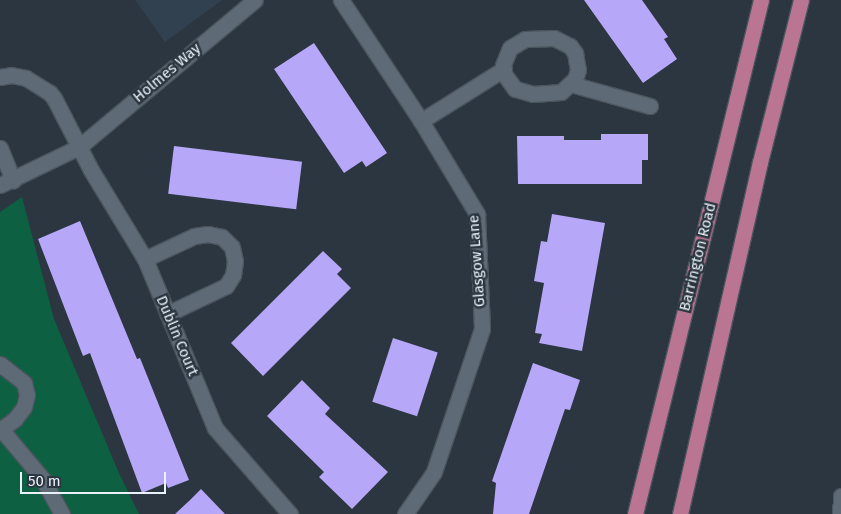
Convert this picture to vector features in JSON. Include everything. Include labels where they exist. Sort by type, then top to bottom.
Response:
[{"type":"main road","name":"Barrington Road","points":[[635,514],[761,0]]},
{"type":"main road","points":[[680,514],[758,171],[801,0]]},
{"type":"street","name":"Holmes Way","points":[[0,148],[7,182],[79,147],[255,0]]},
{"type":"street","name":"Glasgow Lane","points":[[341,0],[420,121],[477,214],[482,329],[434,472],[405,514]]},
{"type":"street","points":[[554,38],[570,46],[575,53],[578,70],[571,84],[561,92],[524,93],[508,82],[504,69],[505,56],[517,43],[525,39],[554,38]]},
{"type":"street","points":[[420,121],[504,69]]},
{"type":"street","points":[[0,76],[11,75],[26,78],[50,93],[79,147]]},
{"type":"street","points":[[571,84],[650,106]]},
{"type":"street","name":"Dublin Court","points":[[79,147],[145,258],[215,428],[290,514]]},
{"type":"street","points":[[145,258],[194,236],[208,234],[222,237],[232,248],[236,261],[233,275],[226,286],[167,314]]},
{"type":"street","points":[[0,364],[24,383],[28,395],[24,407],[15,419],[1,429],[42,478],[62,514]]},
{"type":"street","points":[[840,514],[841,496]]},
{"type":"shaded area","points":[[135,0],[222,0],[165,42]]},
{"type":"green space","points":[[22,197],[54,319],[118,471],[139,514],[0,514],[0,212]]},
{"type":"building","points":[[584,0],[642,0],[668,37],[664,39],[677,59],[643,83]]},
{"type":"building","points":[[314,43],[387,153],[366,167],[362,161],[344,173],[274,69]]},
{"type":"building","points":[[601,134],[648,134],[648,160],[642,160],[642,184],[518,184],[517,136],[564,136],[564,140],[601,140]]},
{"type":"building","points":[[174,146],[302,162],[296,209],[168,194]]},
{"type":"building","points":[[552,214],[605,223],[582,351],[539,343],[542,334],[535,333],[544,283],[534,281],[541,241],[547,242]]},
{"type":"building","points":[[80,221],[137,359],[140,358],[189,480],[168,488],[166,483],[142,493],[90,353],[83,356],[38,239]]},
{"type":"building","points":[[323,251],[342,269],[337,274],[351,288],[263,376],[231,343]]},
{"type":"building","points":[[393,338],[438,353],[417,416],[372,402]]},
{"type":"building","points":[[533,363],[580,380],[570,410],[565,409],[529,514],[493,514],[496,483],[492,481]]},
{"type":"building","points":[[302,380],[330,408],[325,414],[388,472],[352,509],[319,477],[324,472],[267,416]]},
{"type":"building","points":[[201,489],[225,514],[175,514],[189,501]]}]
